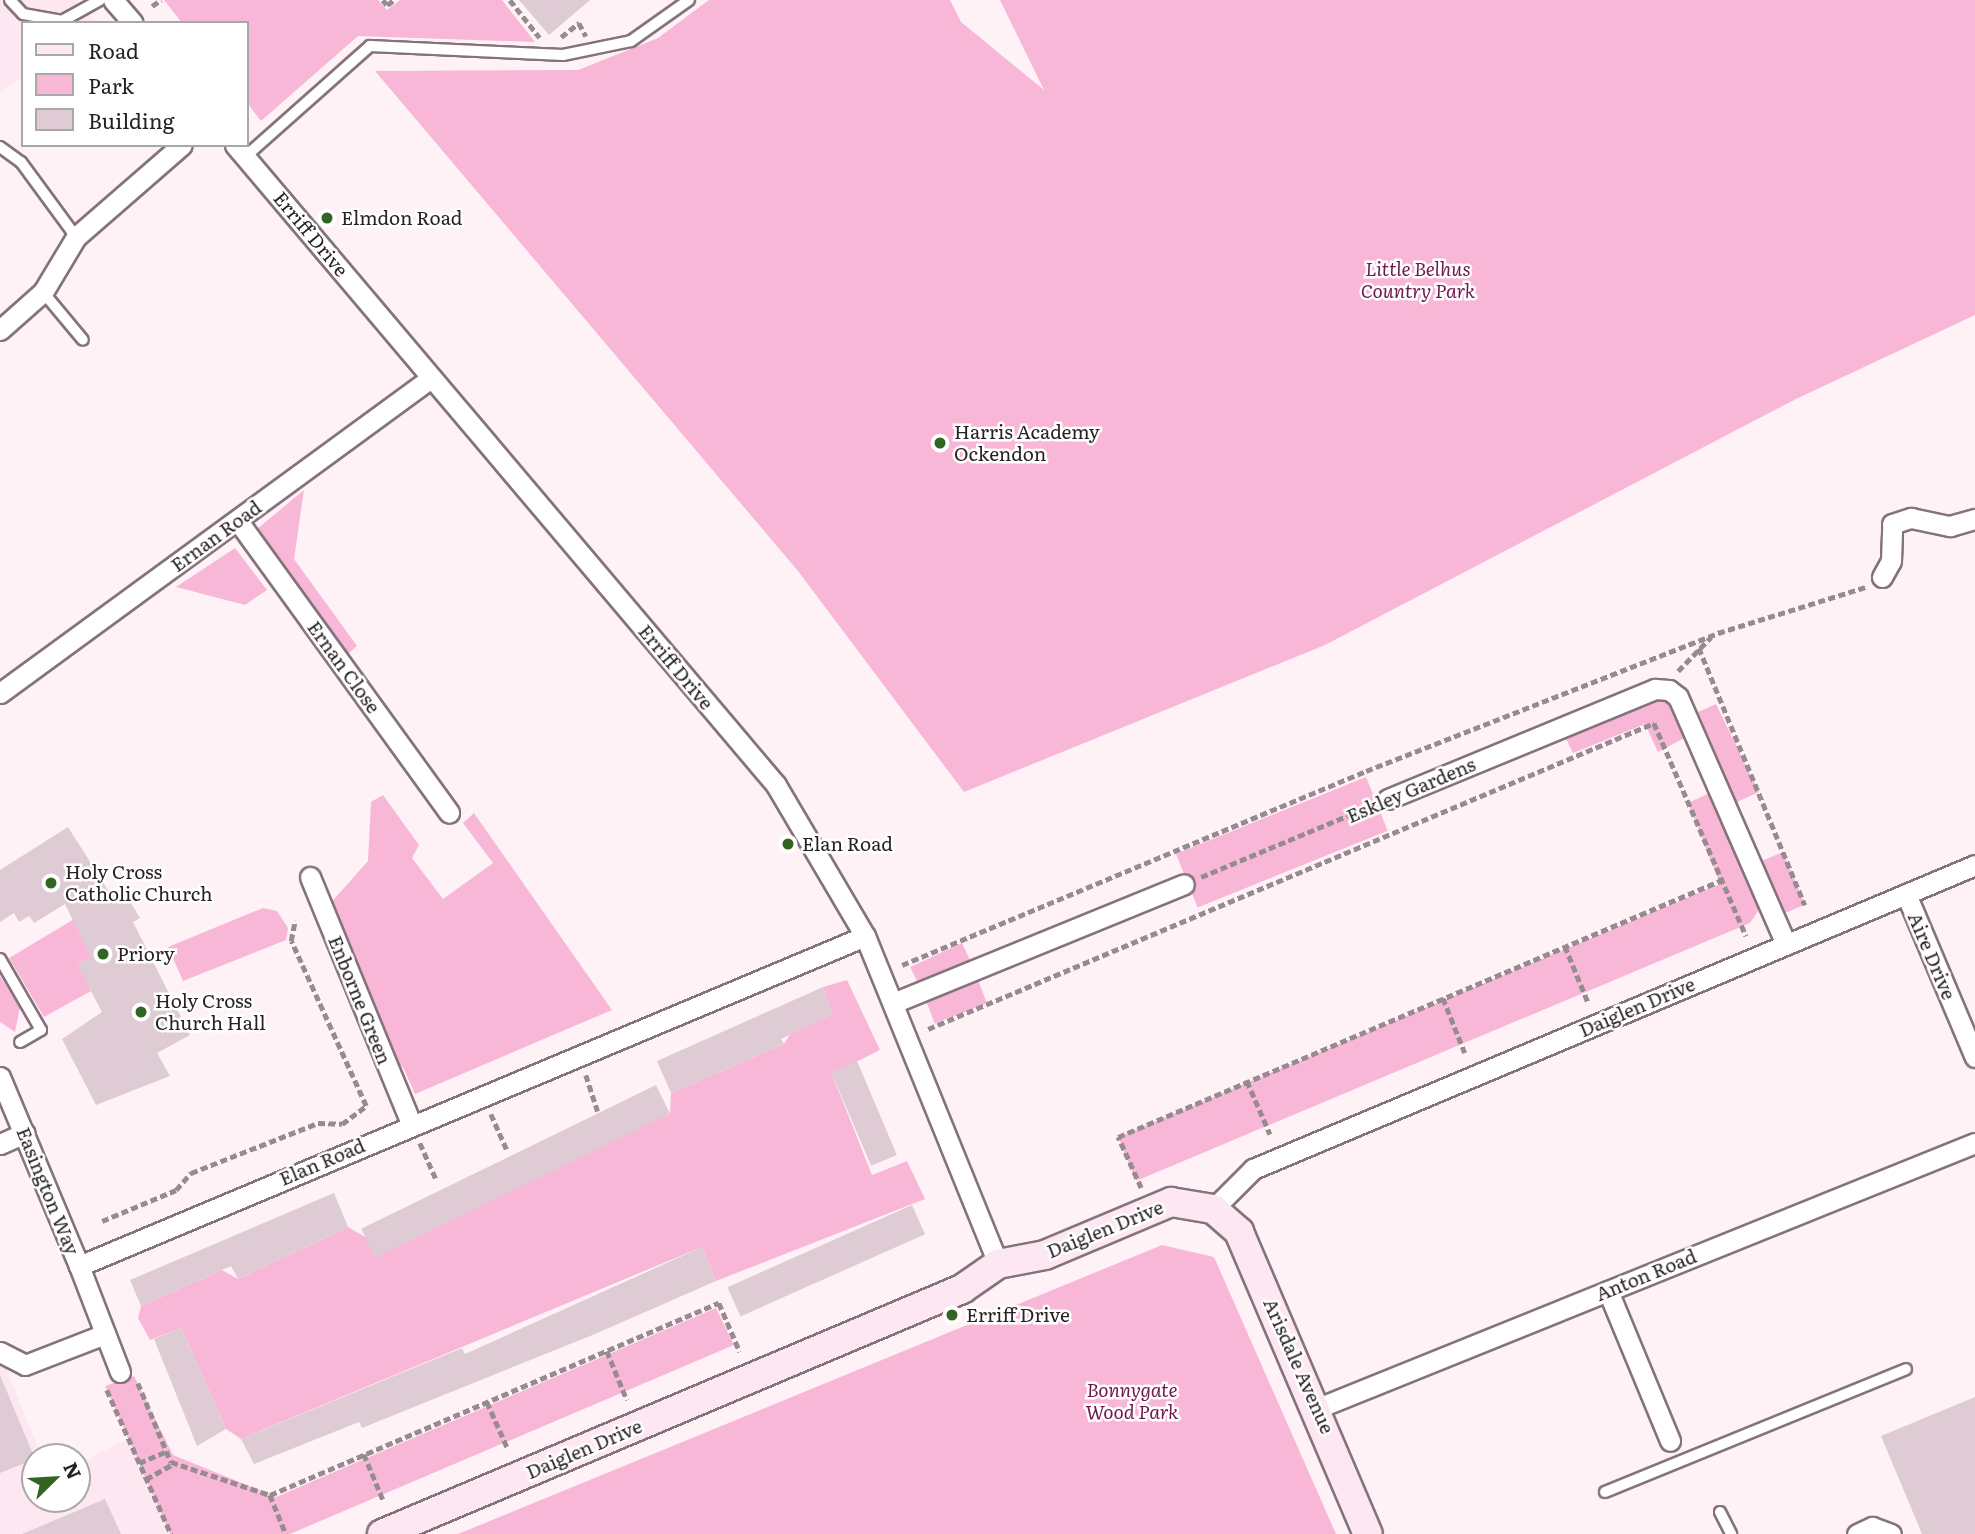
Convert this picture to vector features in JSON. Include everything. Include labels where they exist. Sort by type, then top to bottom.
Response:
[{"type":"street","points":[[113,0],[130,21]]},
{"type":"street","points":[[0,330],[43,292],[76,237],[180,147]]},
{"type":"street","name":"Erriff Drive","points":[[240,151],[776,785],[865,936],[998,1264]]},
{"type":"street","name":"Ernan Road","points":[[0,693],[431,378]]},
{"type":"street","points":[[1882,577],[1891,561],[1892,524],[1911,518],[1950,526],[1975,519]]},
{"type":"street","name":"Ernan Close","points":[[238,521],[449,813]]},
{"type":"street","name":"Eskley Gardens","points":[[1388,799],[1655,689],[1669,690]]},
{"type":"street","points":[[1669,690],[1678,697],[1786,944]]},
{"type":"street","name":"Daiglen Drive","points":[[382,1534],[962,1289],[998,1264],[1045,1255],[1171,1202],[1213,1209],[1254,1169],[1975,865]]},
{"type":"street","name":"Enborne Green","points":[[310,877],[411,1123]]},
{"type":"street","points":[[893,1003],[1184,884]]},
{"type":"street","name":"Aire Drive","points":[[1906,894],[1975,1057]]},
{"type":"street","name":"Elan Road","points":[[79,1266],[411,1123],[865,936]]},
{"type":"street","name":"Easington Way","points":[[0,1077],[79,1266]]},
{"type":"street","points":[[0,1144],[25,1133]]},
{"type":"street","name":"Anton Road","points":[[1318,1408],[1975,1143]]},
{"type":"street","name":"Arisdale Avenue","points":[[1213,1209],[1239,1232],[1318,1408],[1368,1534]]},
{"type":"street","points":[[79,1266],[105,1334],[127,1374]]},
{"type":"street","points":[[1608,1291],[1670,1441]]},
{"type":"street","points":[[0,1352],[25,1365],[105,1334]]},
{"type":"street","points":[[1857,1534],[1872,1527],[1891,1534]]},
{"type":"lane","points":[[10,0],[23,14],[57,21]]},
{"type":"lane","points":[[64,21],[100,0]]},
{"type":"lane","points":[[248,145],[370,46],[563,55],[595,51],[631,41],[689,0]]},
{"type":"lane","points":[[0,147],[21,162],[76,237]]},
{"type":"lane","points":[[43,292],[83,340]]},
{"type":"lane","points":[[0,959],[41,1030],[20,1042]]},
{"type":"lane","points":[[1605,1492],[1906,1369]]},
{"type":"lane","points":[[1670,1441],[1679,1461]]},
{"type":"lane","points":[[1720,1512],[1731,1534]]},
{"type":"path","points":[[152,6],[160,0]]},
{"type":"path","points":[[383,0],[387,5],[394,0]]},
{"type":"path","points":[[510,0],[548,47]]},
{"type":"path","points":[[558,39],[579,23],[595,51]]},
{"type":"path","points":[[902,965],[1366,771],[1720,632],[1860,592],[1882,577]]},
{"type":"path","points":[[1669,690],[1699,648],[1720,632]]},
{"type":"path","points":[[1699,648],[1805,905]]},
{"type":"path","points":[[928,1029],[1654,723],[1746,936]]},
{"type":"path","name":"Eskley Gardens","points":[[1184,884],[1388,799]]},
{"type":"path","points":[[1141,1188],[1118,1137],[1722,880]]},
{"type":"path","points":[[102,1221],[176,1189],[191,1173],[318,1123],[342,1125],[366,1106],[291,941],[295,920]]},
{"type":"path","points":[[1565,946],[1588,1002]]},
{"type":"path","points":[[1443,998],[1465,1053]]},
{"type":"path","points":[[578,1055],[598,1111]]},
{"type":"path","points":[[1247,1082],[1270,1134]]},
{"type":"path","points":[[482,1094],[507,1150]]},
{"type":"path","points":[[411,1123],[436,1179]]},
{"type":"path","points":[[127,1374],[176,1463],[270,1495],[719,1303],[740,1352]]},
{"type":"path","points":[[607,1351],[627,1400]]},
{"type":"path","points":[[105,1386],[172,1534]]},
{"type":"path","points":[[487,1402],[508,1450]]},
{"type":"path","points":[[139,1463],[167,1451]]},
{"type":"path","points":[[364,1454],[384,1502]]},
{"type":"path","points":[[145,1479],[176,1463]]},
{"type":"path","points":[[270,1495],[286,1534]]},
{"type":"shaded area","points":[[0,0],[77,0],[95,21],[21,21],[21,77],[0,93]]},
{"type":"shaded area","points":[[0,1353],[36,1443],[21,1443],[21,1513],[91,1513],[91,1457],[128,1439],[170,1534],[0,1534]]},
{"type":"green space","points":[[164,0],[378,0],[387,10],[400,0],[502,0],[535,42],[358,36],[261,121],[248,104],[248,21],[180,21]]},
{"type":"green space","name":"Little Belhus Country Park","points":[[709,0],[950,0],[961,22],[1044,90],[1000,0],[1975,0],[1975,315],[1796,399],[1325,645],[964,792],[798,571],[375,71],[578,70],[658,38]]},
{"type":"green space","points":[[304,490],[294,559],[357,646],[343,658],[251,534]]},
{"type":"green space","points":[[235,548],[267,590],[245,605],[176,587]]},
{"type":"green space","points":[[1657,699],[1672,703],[1688,736],[1658,752],[1645,724],[1573,753],[1565,737]]},
{"type":"green space","points":[[1716,704],[1759,792],[1737,802],[1698,712]]},
{"type":"green space","points":[[1366,777],[1388,831],[1198,908],[1176,854]]},
{"type":"green space","points":[[1712,792],[1760,908],[1750,923],[1136,1181],[1118,1137],[1720,884],[1688,803]]},
{"type":"green space","points":[[383,795],[419,845],[412,858],[443,899],[493,863],[463,823],[474,813],[612,1010],[415,1094],[403,1067],[392,1061],[328,906],[368,861],[371,802]]},
{"type":"green space","points":[[1783,852],[1805,904],[1785,913],[1763,861]]},
{"type":"green space","points":[[263,908],[277,911],[288,928],[286,940],[183,981],[168,947]]},
{"type":"green space","points":[[86,912],[91,957],[78,965],[91,991],[44,1017],[9,958]]},
{"type":"green space","points":[[962,943],[971,962],[919,986],[910,967]]},
{"type":"green space","points":[[0,976],[20,1007],[15,1032],[0,1022]]},
{"type":"green space","points":[[847,980],[880,1050],[832,1074],[872,1175],[907,1161],[925,1199],[716,1281],[702,1247],[241,1439],[226,1429],[181,1328],[150,1340],[138,1318],[141,1306],[222,1270],[238,1279],[348,1227],[367,1238],[670,1114],[671,1093],[784,1044],[790,1034],[832,1014],[823,987]]},
{"type":"green space","points":[[978,980],[987,1003],[935,1023],[926,1000]]},
{"type":"green space","name":"Bonnygate Wood Park","points":[[1162,1245],[1214,1257],[1336,1534],[458,1534]]},
{"type":"green space","points":[[716,1308],[734,1345],[290,1534],[170,1534],[105,1386],[134,1376],[173,1455],[276,1497]]},
{"type":"building","points":[[519,0],[590,0],[549,35]]},
{"type":"building","points":[[68,827],[111,895],[122,888],[140,918],[133,922],[190,1035],[157,1053],[170,1076],[96,1105],[62,1039],[102,1012],[77,965],[91,957],[65,904],[34,923],[29,916],[19,922],[14,913],[0,922],[0,870]]},
{"type":"building","points":[[823,987],[832,1014],[781,1039],[784,1044],[671,1093],[657,1061]]},
{"type":"building","points":[[857,1061],[897,1155],[871,1166],[831,1072]]},
{"type":"building","points":[[656,1085],[670,1114],[375,1258],[361,1229]]},
{"type":"building","points":[[334,1193],[348,1227],[238,1279],[231,1266],[141,1306],[130,1280]]},
{"type":"building","points":[[912,1205],[925,1234],[740,1316],[727,1287]]},
{"type":"building","points":[[702,1247],[716,1281],[595,1334],[362,1428],[359,1422],[254,1464],[241,1439],[462,1348],[465,1354]]},
{"type":"building","points":[[181,1328],[226,1429],[197,1446],[154,1339]]},
{"type":"building","points":[[0,1375],[28,1443],[21,1443],[21,1465],[0,1473]]},
{"type":"building","points":[[1975,1397],[1975,1534],[1922,1534],[1881,1436]]},
{"type":"building","points":[[105,1499],[121,1534],[22,1534],[72,1513],[91,1513],[91,1505]]},
{"type":"place","name":"Elmdon Road","points":[[327,218]]},
{"type":"place","name":"Harris Academy Ockendon","points":[[940,443]]},
{"type":"place","name":"Elan Road","points":[[788,844]]},
{"type":"place","name":"Holy Cross Catholic Church","points":[[51,883]]},
{"type":"place","name":"Priory","points":[[103,954]]},
{"type":"place","name":"Holy Cross Church Hall","points":[[141,1012]]},
{"type":"place","name":"Erriff Drive","points":[[952,1315]]}]
